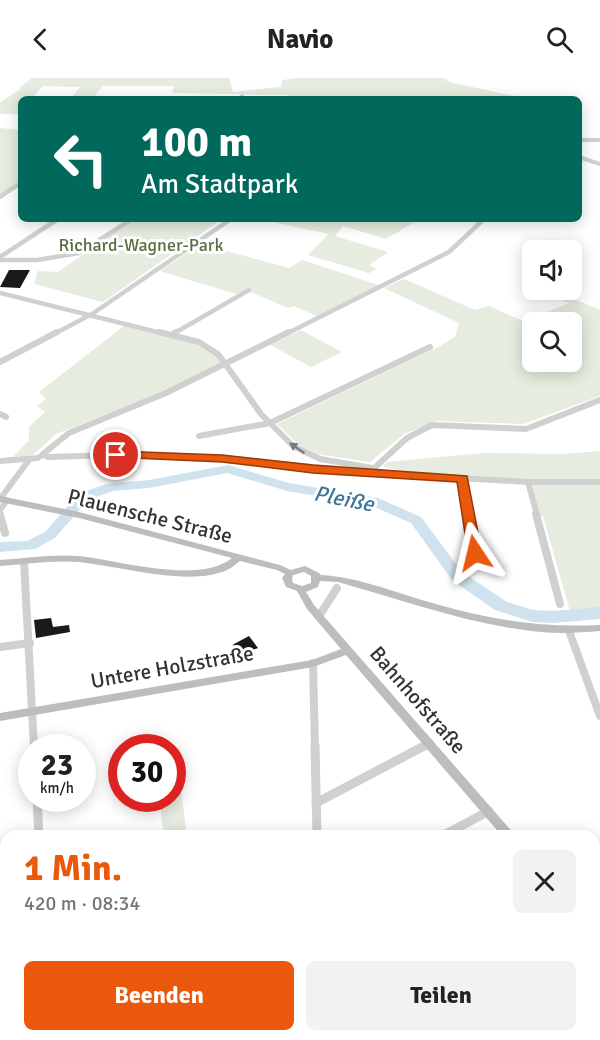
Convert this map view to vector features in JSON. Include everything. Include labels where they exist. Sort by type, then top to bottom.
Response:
[{"type":"street","points":[[582,140],[600,140]]},
{"type":"street","points":[[582,158],[600,164]]},
{"type":"street","points":[[0,197],[18,185]]},
{"type":"street","points":[[0,259],[54,222]]},
{"type":"street","points":[[0,259],[46,260],[79,253],[127,222]]},
{"type":"street","points":[[0,362],[92,314],[227,222]]},
{"type":"street","points":[[0,461],[29,460],[43,455],[69,433],[166,393],[449,252],[481,222]]},
{"type":"street","points":[[172,334],[249,290]]},
{"type":"street","points":[[0,293],[92,314],[137,328],[189,338],[211,348],[219,354],[224,365],[270,423],[303,453],[371,470]]},
{"type":"street","points":[[199,436],[270,423],[430,347]]},
{"type":"street","points":[[371,470],[407,438],[432,425],[526,429],[600,400]]},
{"type":"street","points":[[43,455],[48,457],[116,455],[222,458],[462,479],[600,482]]},
{"type":"street","points":[[0,510],[3,499],[29,460]]},
{"type":"street","points":[[462,479],[475,553]]},
{"type":"street","points":[[528,482],[560,604]]},
{"type":"street","name":"Plauensche Straße","points":[[3,499],[79,515],[239,557],[290,573]]},
{"type":"street","points":[[0,515],[5,533]]},
{"type":"street","points":[[0,563],[78,559],[168,573],[198,573],[230,565],[239,557]]},
{"type":"street","points":[[24,562],[33,734]]},
{"type":"street","points":[[305,569],[313,572],[317,578],[311,587],[300,590],[287,582],[290,573],[305,569]]},
{"type":"street","points":[[317,578],[338,579],[496,623],[531,629],[569,631],[600,628]]},
{"type":"street","points":[[319,616],[337,588]]},
{"type":"street","name":"Bahnhofstraße","points":[[300,590],[304,599],[505,830]]},
{"type":"street","points":[[569,631],[600,716]]},
{"type":"street","points":[[0,647],[30,643]]},
{"type":"street","name":"Untere Holzstraße","points":[[0,717],[313,663],[348,650]]},
{"type":"street","points":[[313,663],[316,830]]},
{"type":"street","points":[[316,803],[430,743]]},
{"type":"street","points":[[453,830],[489,811]]},
{"type":"street","points":[[38,812],[39,830]]},
{"type":"green space","points":[[32,78],[229,78],[233,92],[281,87],[282,80],[299,78],[443,78],[453,83],[515,96],[289,96],[172,93],[174,86],[103,86],[95,96],[72,96],[80,87],[43,86],[34,96],[18,96],[18,114],[0,114],[0,102],[21,89],[19,88]]},
{"type":"green space","points":[[0,128],[18,130],[18,184],[0,196]]},
{"type":"green space","name":"Richard-Wagner-Park","points":[[130,222],[218,222],[103,302],[34,284],[38,271],[58,272]]},
{"type":"green space","points":[[272,222],[415,222],[386,239],[343,226],[335,236],[388,252],[369,265],[377,269],[369,273],[308,255],[329,234]]},
{"type":"green space","points":[[200,244],[289,268],[302,260],[379,285],[317,316],[294,306],[288,308],[248,291],[236,294],[160,271]]},
{"type":"green space","points":[[404,279],[475,310],[489,306],[522,321],[522,372],[582,372],[582,312],[547,312],[569,303],[562,300],[576,300],[600,310],[600,396],[523,424],[436,421],[404,434],[370,462],[317,454],[299,445],[277,424],[455,337],[459,323],[384,288]]},
{"type":"green space","points":[[124,326],[211,348],[224,365],[186,383],[56,434],[33,455],[13,457],[29,440],[29,427],[45,412],[37,406],[46,399],[39,392]]},
{"type":"green space","points":[[301,330],[342,352],[311,367],[270,345]]},
{"type":"green space","points":[[600,451],[600,479],[463,477],[383,467],[387,462],[483,453],[563,454]]},
{"type":"green space","points":[[528,482],[600,482],[600,613],[571,615],[543,516],[538,516]]},
{"type":"green space","points":[[161,812],[184,812],[186,830],[163,830]]},
{"type":"building","points":[[9,270],[30,270],[20,288],[0,287]]},
{"type":"building","points":[[51,618],[53,627],[69,625],[70,632],[36,638],[34,620]]},
{"type":"building","points":[[249,636],[258,648],[250,651],[253,657],[236,659],[232,647]]},
{"type":"waterway","name":"Pleiße","points":[[0,547],[30,546],[50,535],[83,497],[111,487],[149,484],[228,469],[287,487],[373,501],[416,520],[457,576],[501,606],[532,616],[553,617],[600,613]]},
{"type":"route","points":[[116,455],[222,458],[313,469],[462,479],[475,553]]}]
